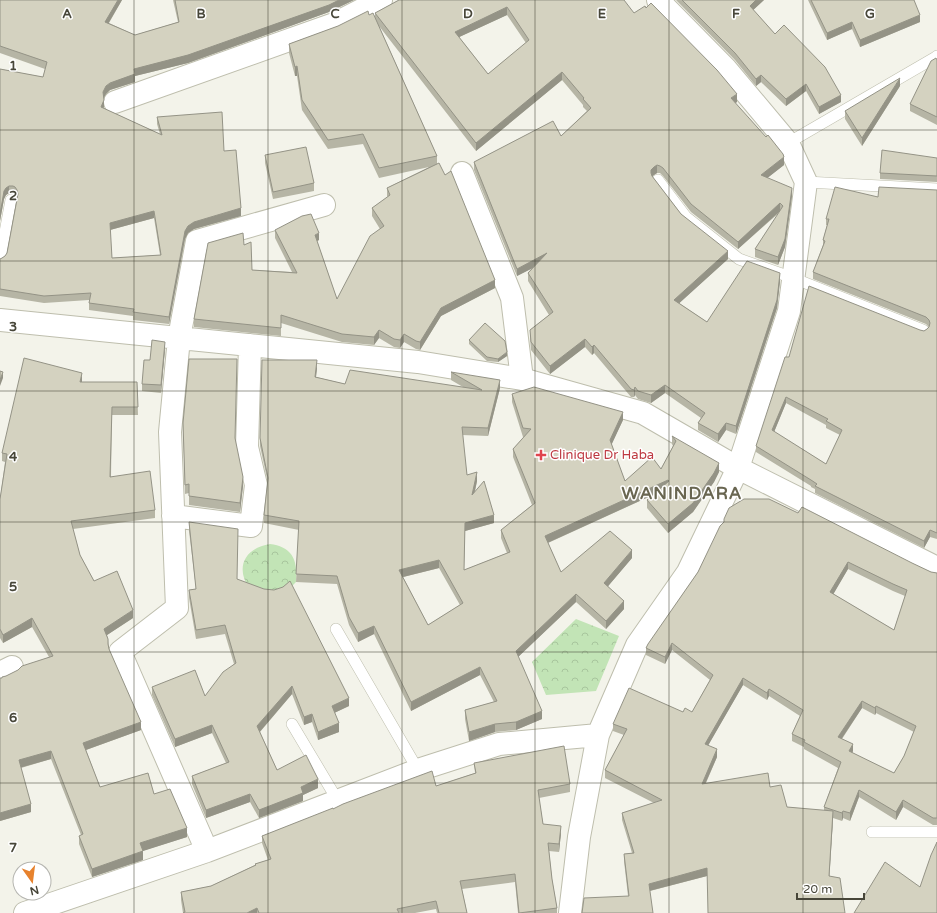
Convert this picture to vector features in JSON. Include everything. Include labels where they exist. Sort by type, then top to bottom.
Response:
[{"type":"street","points":[[115,102],[334,24],[381,0]]},
{"type":"street","points":[[570,913],[579,837],[598,734],[637,645],[688,572],[738,468],[789,311],[806,182],[788,143],[726,69],[658,0]]},
{"type":"street","points":[[462,173],[512,298],[522,379]]},
{"type":"street","points":[[207,851],[120,652],[177,608],[170,432],[179,338],[197,241],[324,205]]},
{"type":"street","points":[[0,320],[418,362],[522,379],[643,413],[738,468],[937,568]]},
{"type":"street","points":[[173,516],[250,526],[256,485],[247,447],[250,345]]},
{"type":"street","points":[[25,913],[207,851],[418,770],[499,744],[598,734]]},
{"type":"lane","points":[[788,143],[937,56]]},
{"type":"lane","points":[[658,180],[686,218],[739,259],[793,278],[923,330]]},
{"type":"lane","points":[[806,182],[937,189]]},
{"type":"lane","points":[[0,259],[11,200]]},
{"type":"lane","points":[[336,629],[418,770]]},
{"type":"lane","points":[[292,724],[338,801]]},
{"type":"lane","points":[[872,832],[937,832]]},
{"type":"green space","points":[[270,544],[284,548],[289,552],[295,562],[296,582],[283,595],[249,588],[243,573],[243,566],[249,554],[261,546]]},
{"type":"green space","points":[[576,619],[619,636],[596,691],[546,695],[532,662]]},
{"type":"building","points":[[0,0],[118,0],[105,22],[135,35],[179,22],[175,0],[339,0],[329,5],[188,55],[134,69],[135,74],[110,83],[106,86],[103,92],[104,100],[101,107],[162,135],[157,117],[222,112],[224,151],[236,150],[241,208],[194,222],[188,226],[185,231],[169,317],[133,312],[134,309],[89,303],[91,293],[44,296],[0,289],[0,259],[7,253],[18,194],[17,190],[13,186],[6,188],[4,191],[0,214],[0,69],[43,77],[47,62],[0,46]],"holes":[[[154,211],[161,255],[112,258],[110,223]]]},
{"type":"building","points":[[399,0],[624,0],[634,13],[645,6],[646,8],[651,3],[717,70],[737,94],[731,98],[766,137],[768,135],[784,157],[761,175],[792,188],[785,239],[778,257],[755,249],[783,206],[780,203],[738,242],[691,204],[663,168],[657,165],[651,170],[651,173],[681,214],[728,251],[674,300],[707,322],[747,261],[780,273],[777,300],[736,426],[726,423],[718,434],[698,423],[705,413],[665,385],[651,395],[638,391],[635,387],[634,390],[631,389],[594,345],[592,347],[585,339],[550,366],[531,342],[530,330],[553,312],[528,273],[547,253],[517,269],[474,162],[553,121],[561,136],[591,108],[562,72],[476,143],[375,13]],"holes":[[[507,7],[529,40],[488,74],[455,32]]]},
{"type":"building","points":[[682,0],[756,0],[750,6],[775,34],[784,25],[825,67],[841,95],[819,107],[806,84],[786,99],[761,75],[756,79],[735,53]]},
{"type":"building","points":[[811,0],[914,0],[920,15],[860,40],[852,22],[827,33]]},
{"type":"building","points":[[368,11],[369,15],[373,13],[437,156],[379,168],[363,134],[328,140],[302,100],[297,66],[295,67],[289,44],[338,26]]},
{"type":"building","points":[[936,58],[937,117],[910,104],[931,61]]},
{"type":"building","points":[[900,78],[862,138],[845,111]]},
{"type":"building","points":[[306,147],[314,183],[273,192],[265,155]]},
{"type":"building","points":[[882,150],[937,158],[937,176],[880,173]]},
{"type":"building","points":[[439,163],[445,175],[451,171],[495,280],[441,308],[420,342],[404,334],[400,340],[394,339],[379,330],[374,337],[342,334],[281,315],[281,328],[194,319],[208,243],[243,233],[244,245],[251,242],[252,270],[297,273],[275,230],[302,216],[311,214],[319,233],[315,235],[337,299],[370,236],[384,226],[372,208],[390,195],[387,188]]},
{"type":"building","points":[[835,187],[878,197],[879,187],[937,190],[937,533],[930,530],[924,541],[815,486],[817,484],[756,446],[785,357],[789,357],[809,286],[920,330],[924,331],[929,327],[930,323],[926,317],[813,272],[825,241],[823,240],[829,219],[826,219]],"holes":[[[786,397],[828,419],[826,421],[842,430],[826,464],[772,430]]]},
{"type":"building","points":[[485,323],[505,341],[507,352],[498,359],[487,357],[469,340]]},
{"type":"building","points":[[152,340],[165,342],[161,385],[142,384],[144,360],[150,360]]},
{"type":"building","points":[[24,358],[82,373],[80,382],[137,382],[138,407],[112,407],[110,477],[150,471],[155,510],[71,521],[80,555],[94,581],[117,571],[133,610],[104,629],[108,639],[109,649],[141,722],[83,743],[100,787],[148,773],[154,794],[170,789],[187,828],[140,843],[143,851],[92,869],[79,836],[83,834],[51,751],[19,760],[31,804],[0,813],[0,678],[18,670],[22,666],[53,656],[32,618],[3,635],[0,629],[0,499],[7,454],[2,453]]},
{"type":"building","points":[[189,359],[237,359],[235,438],[243,477],[240,503],[189,496],[189,484],[185,485],[183,423]]},
{"type":"building","points":[[262,360],[317,360],[315,377],[345,384],[350,370],[482,390],[451,372],[500,380],[488,428],[462,427],[467,475],[477,472],[472,495],[484,481],[494,515],[465,523],[464,570],[510,552],[501,530],[535,503],[513,449],[531,429],[523,428],[512,394],[534,387],[623,412],[610,440],[625,481],[652,457],[661,469],[676,441],[672,436],[719,463],[714,473],[693,503],[668,524],[647,500],[669,481],[668,480],[545,536],[561,572],[610,531],[632,550],[604,583],[624,601],[606,621],[576,594],[516,651],[542,711],[516,722],[495,724],[469,732],[465,710],[497,701],[480,667],[411,702],[374,626],[358,633],[349,617],[337,576],[296,574],[299,521],[264,515],[268,478],[260,438]],"holes":[[[439,560],[463,603],[428,625],[399,570]]]},
{"type":"building","points":[[0,371],[3,372],[0,380]]},
{"type":"building","points":[[744,499],[769,499],[798,513],[802,507],[912,563],[931,572],[937,573],[937,818],[933,818],[903,800],[896,812],[859,790],[850,813],[843,811],[842,813],[824,807],[841,762],[804,742],[805,740],[792,734],[803,710],[769,689],[767,693],[743,678],[705,744],[717,749],[702,784],[768,773],[770,787],[781,785],[787,807],[833,811],[829,876],[840,878],[845,913],[708,913],[707,868],[649,884],[653,913],[582,913],[584,898],[629,896],[624,854],[634,853],[622,813],[662,800],[605,770],[627,729],[613,724],[629,688],[683,712],[685,708],[692,712],[713,675],[672,643],[665,657],[646,648],[698,572],[720,526],[724,522],[729,508]],"holes":[[[848,562],[907,590],[894,630],[830,592]],[[862,701],[875,708],[876,706],[916,726],[904,756],[894,773],[849,751],[853,744],[838,737]]]},
{"type":"building","points":[[189,522],[238,529],[237,579],[264,589],[274,590],[283,587],[290,581],[349,698],[332,706],[339,723],[318,732],[312,714],[304,717],[292,686],[257,726],[277,770],[306,755],[318,779],[301,787],[303,793],[259,810],[250,794],[206,810],[192,776],[229,762],[212,725],[175,739],[152,687],[195,670],[205,696],[223,672],[236,663],[225,625],[196,630],[189,590],[196,589]]},
{"type":"building","points":[[564,746],[570,784],[538,790],[543,824],[561,826],[559,844],[548,843],[557,908],[519,913],[515,874],[460,881],[467,913],[439,913],[436,901],[397,909],[399,913],[259,913],[257,908],[247,913],[183,913],[185,912],[181,892],[211,886],[256,865],[255,864],[271,859],[262,836],[432,771],[436,786],[476,773],[474,763]]},
{"type":"building","points":[[937,842],[937,913],[854,913],[885,862],[920,887]]},
{"type":"place","name":"Clinique Dr Haba","points":[[541,455]]},
{"type":"district","name":"WANINDARA","points":[[682,493]]}]
